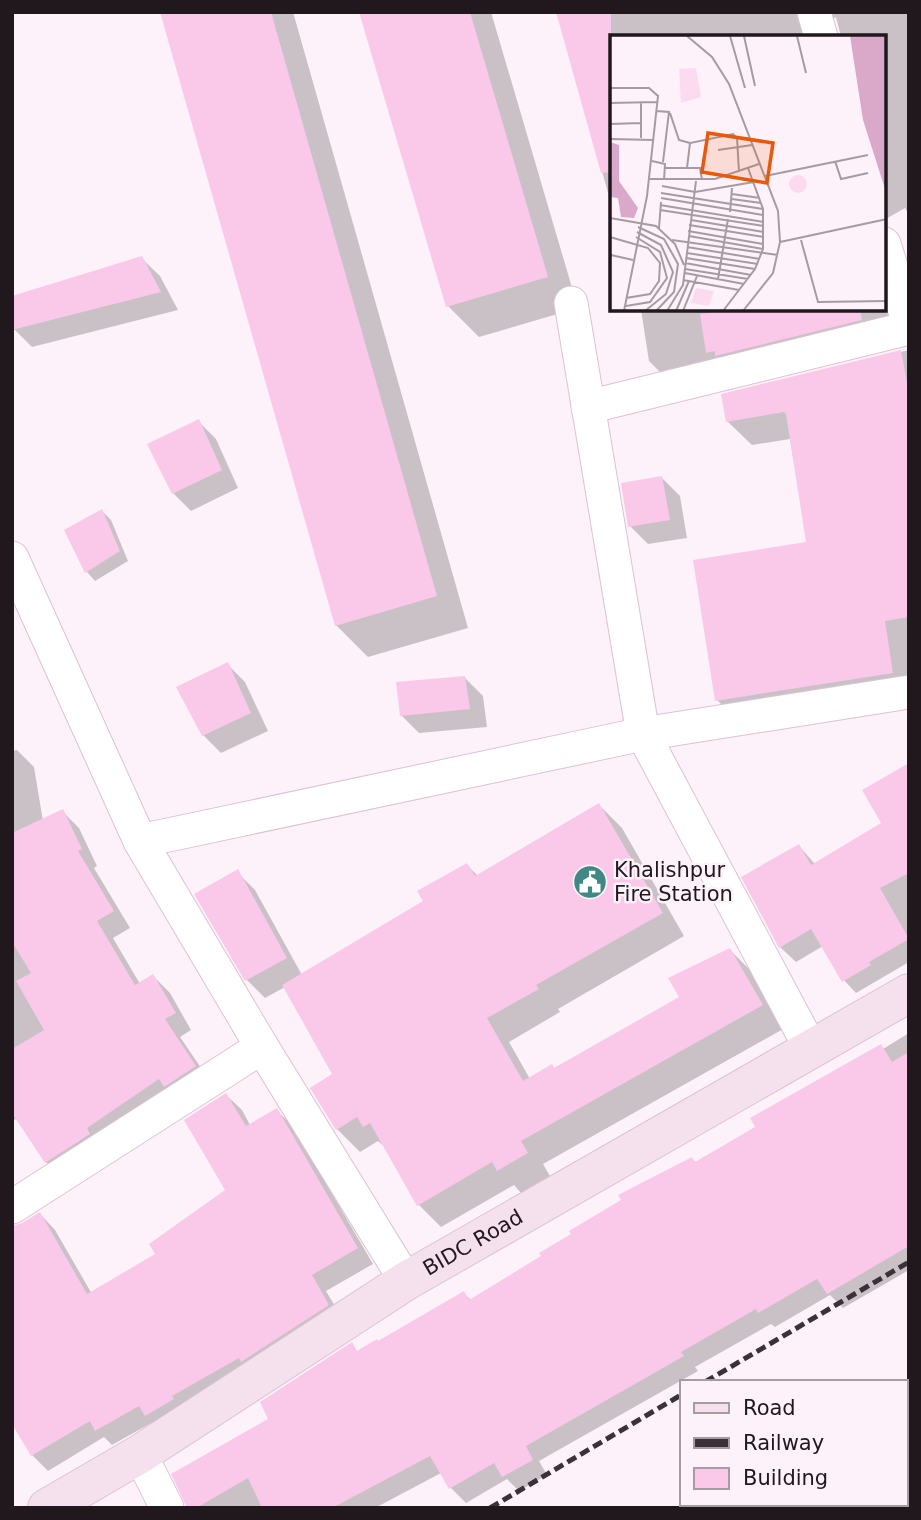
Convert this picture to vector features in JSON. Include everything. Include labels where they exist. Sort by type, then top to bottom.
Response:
[{"type":"main road","name":"BIDC Road","points":[[47,1508],[140,1454],[407,1281],[909,993]]},
{"type":"street","points":[[814,12],[820,35]]},
{"type":"street","points":[[588,407],[909,326],[886,251]]},
{"type":"street","points":[[570,303],[643,734],[811,1049]]},
{"type":"street","points":[[12,558],[140,841],[262,1047],[407,1281]]},
{"type":"street","points":[[140,841],[643,734],[909,692]]},
{"type":"street","points":[[12,1207],[262,1047]]},
{"type":"street","points":[[140,1454],[167,1508]]},
{"type":"building","points":[[160,12],[271,12],[437,596],[335,626]]},
{"type":"building","points":[[359,12],[470,12],[548,277],[446,307]]},
{"type":"building","points":[[556,12],[611,12],[610,172],[601,173]]},
{"type":"building","points":[[142,256],[161,292],[12,330],[12,296]]},
{"type":"building","points":[[860,312],[862,320],[715,356],[715,351],[706,353],[700,314]]},
{"type":"building","points":[[901,350],[909,394],[909,617],[885,621],[893,673],[715,701],[693,560],[806,542],[786,414],[784,412],[726,422],[721,394]]},
{"type":"building","points":[[199,419],[222,470],[172,494],[147,444]]},
{"type":"building","points":[[662,476],[670,520],[628,527],[621,483]]},
{"type":"building","points":[[102,509],[120,551],[85,573],[64,530]]},
{"type":"building","points":[[228,662],[251,713],[202,736],[176,687]]},
{"type":"building","points":[[465,676],[470,709],[400,716],[396,682]]},
{"type":"building","points":[[909,763],[909,873],[880,888],[909,939],[869,962],[871,965],[842,982],[811,929],[779,948],[741,877],[799,844],[811,865],[881,823],[862,790]]},
{"type":"building","points":[[599,803],[663,913],[536,985],[539,989],[487,1018],[523,1081],[552,1064],[554,1068],[679,997],[668,978],[730,948],[763,1005],[521,1141],[528,1153],[497,1171],[492,1162],[417,1206],[370,1123],[363,1127],[357,1117],[336,1130],[310,1088],[332,1074],[282,985],[423,901],[417,891],[467,863],[475,876]]},
{"type":"building","points":[[63,809],[82,849],[78,851],[114,911],[97,921],[135,985],[153,974],[176,1013],[165,1019],[196,1066],[164,1087],[159,1079],[87,1128],[90,1134],[45,1163],[12,1113],[12,1049],[44,1030],[16,981],[31,973],[12,942],[12,833]]},
{"type":"building","points":[[238,869],[287,958],[245,981],[194,894]]},
{"type":"building","points":[[881,1044],[892,1062],[909,1052],[909,1246],[827,1294],[817,1279],[758,1313],[756,1309],[681,1352],[684,1356],[526,1446],[533,1460],[502,1477],[494,1463],[449,1489],[430,1456],[332,1508],[262,1508],[248,1478],[196,1508],[187,1508],[171,1474],[268,1419],[260,1402],[352,1342],[357,1351],[464,1291],[469,1300],[541,1256],[539,1253],[571,1234],[569,1231],[621,1200],[618,1195],[692,1157],[695,1162],[755,1127],[750,1118]]},
{"type":"building","points":[[226,1093],[246,1126],[277,1108],[358,1248],[312,1275],[329,1305],[241,1362],[239,1358],[172,1396],[174,1399],[145,1416],[139,1406],[95,1431],[90,1421],[31,1456],[12,1424],[12,1226],[40,1212],[87,1294],[155,1254],[149,1244],[225,1190],[184,1120]]},
{"type":"railway","points":[[708,1380],[909,1262]]},
{"type":"railway","points":[[490,1508],[680,1396]]},
{"type":"place","name":"Khalishpur Fire Station","points":[[590,882]]}]
